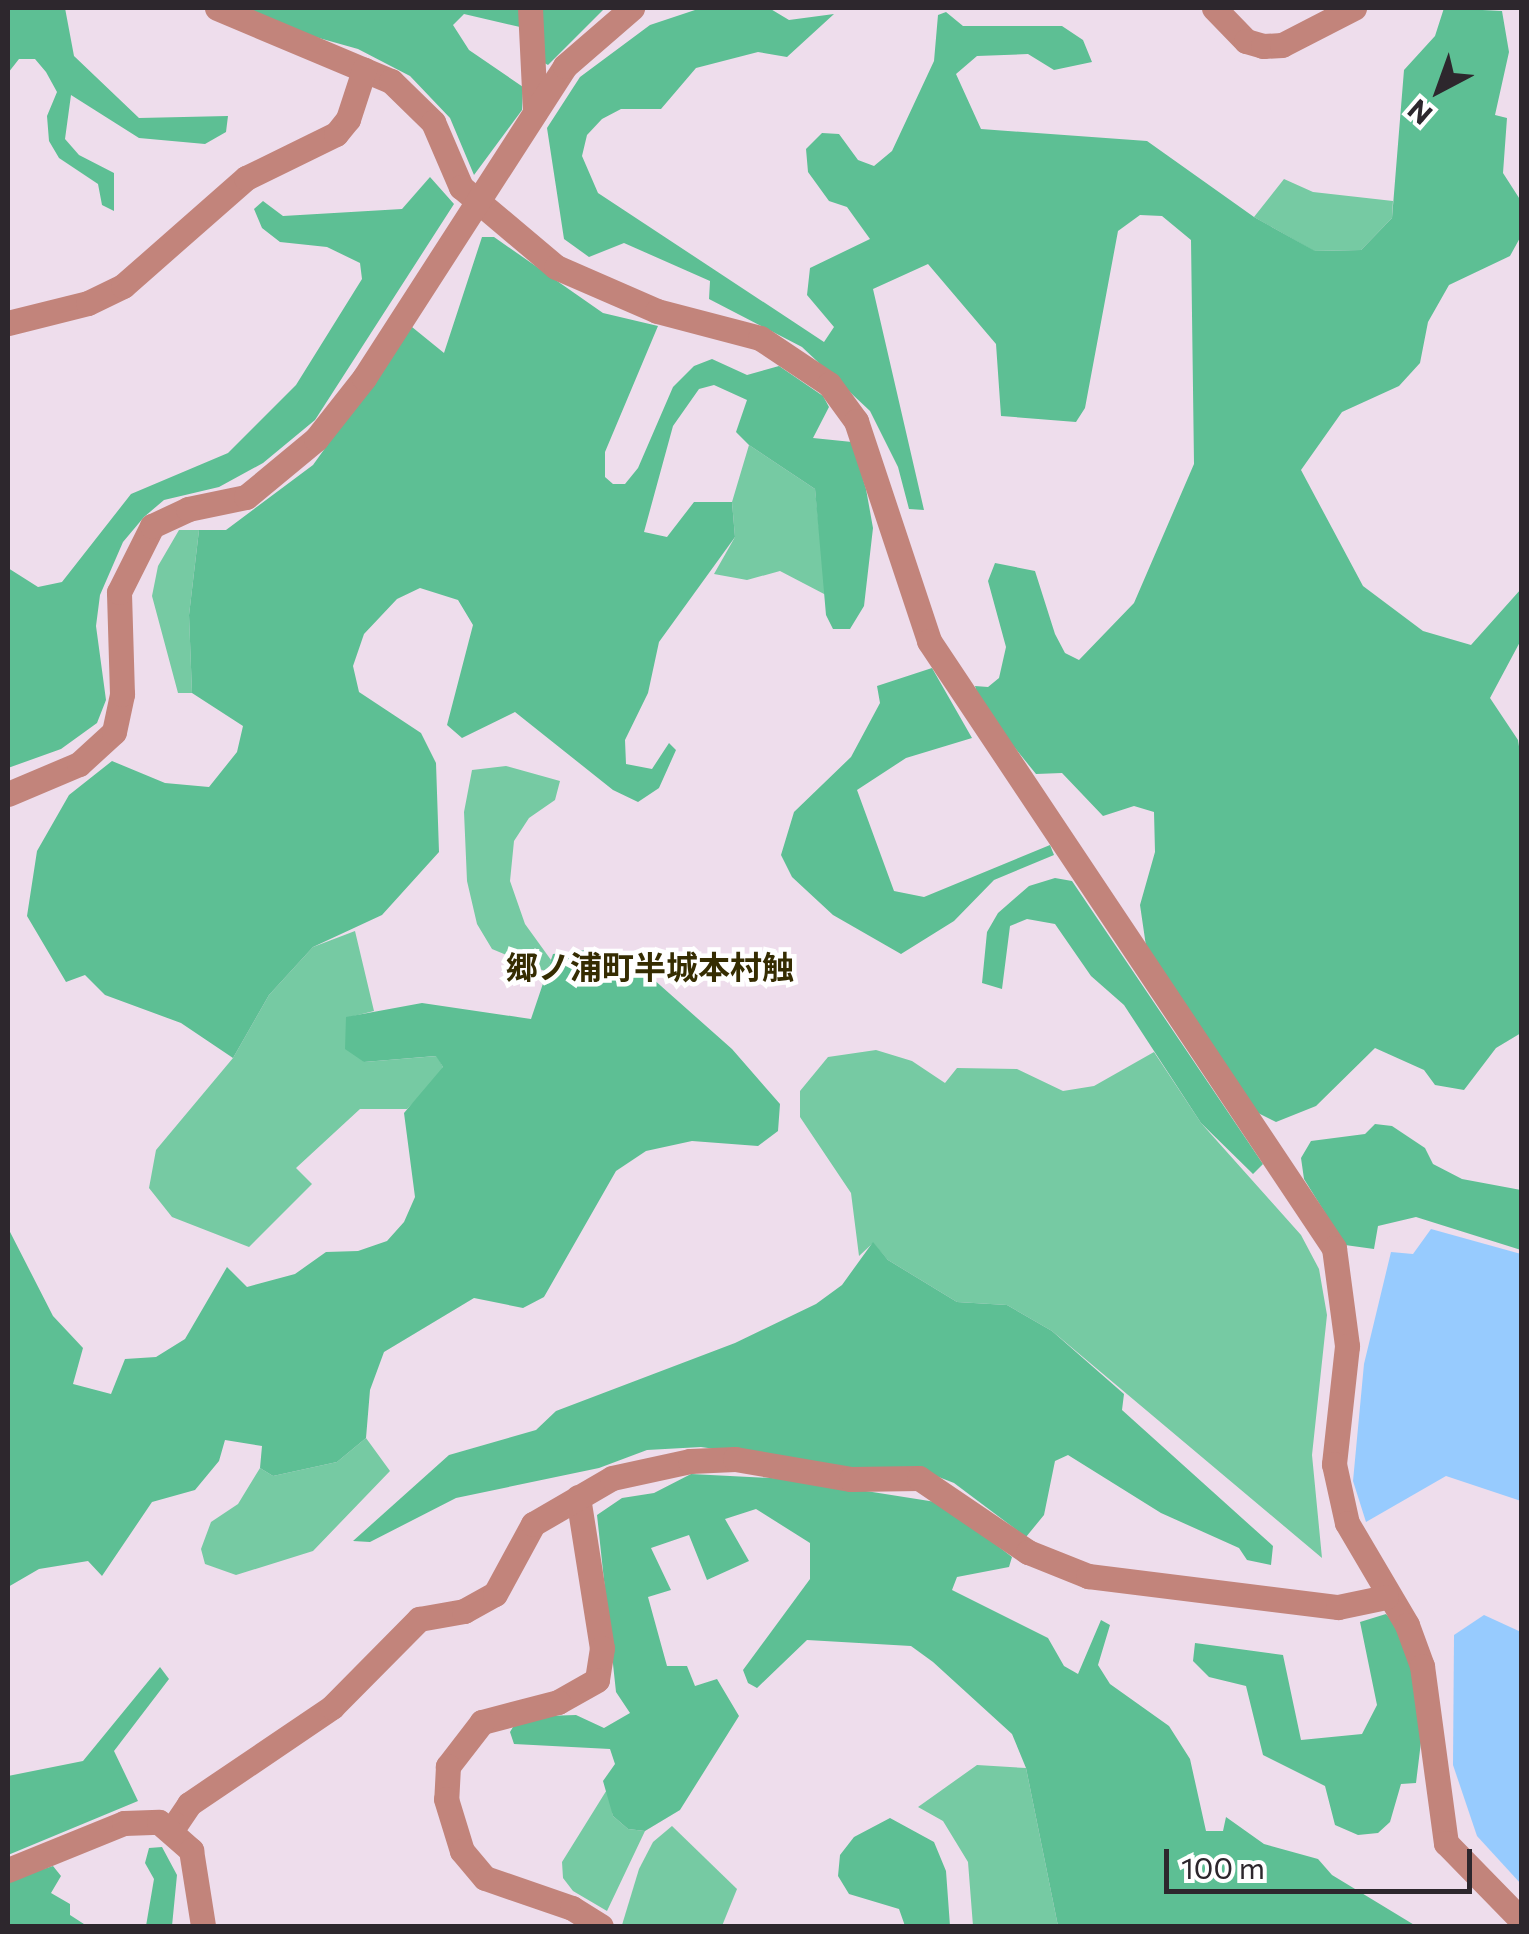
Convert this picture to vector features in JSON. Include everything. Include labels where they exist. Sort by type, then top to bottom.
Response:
[{"type":"street","points":[[217,8],[364,70],[417,101],[461,187],[556,266],[599,291],[760,338],[829,384],[856,421],[929,641],[1334,1248],[1347,1346],[1334,1464],[1347,1524],[1386,1597],[1407,1625],[1422,1666],[1446,1842],[1522,1921]]},
{"type":"street","points":[[530,8],[535,112]]},
{"type":"street","points":[[8,794],[79,764],[114,732],[122,694],[120,592],[152,526],[188,509],[246,497],[316,439],[364,378],[565,66],[632,8]]},
{"type":"street","points":[[1214,8],[1246,41],[1264,46],[1282,45],[1354,8]]},
{"type":"street","points":[[8,323],[88,303],[123,286],[246,178],[336,134],[348,119],[364,70]]},
{"type":"street","points":[[172,1828],[189,1804],[332,1707],[419,1619],[464,1611],[495,1594],[533,1524],[612,1478],[690,1460],[735,1459],[851,1479],[900,1475],[948,1492],[1028,1552],[1088,1576],[1338,1608],[1386,1597]]},
{"type":"street","points":[[578,1497],[602,1648],[598,1680],[572,1697],[482,1722],[448,1766],[446,1799],[462,1851],[485,1878],[572,1908],[601,1926]]},
{"type":"street","points":[[8,1870],[124,1823],[159,1822],[172,1828],[191,1850],[203,1926]]},
{"type":"green space","points":[[8,8],[65,8],[74,56],[139,118],[228,116],[226,132],[205,144],[139,138],[71,95],[65,139],[79,155],[114,173],[114,211],[102,205],[98,184],[59,158],[49,141],[47,116],[57,92],[46,72],[35,59],[19,59],[8,73]]},
{"type":"green space","points":[[240,8],[519,8],[520,27],[464,14],[453,25],[469,50],[523,87],[522,110],[474,175],[450,118],[410,76],[358,49],[262,22]]},
{"type":"green space","points":[[541,8],[605,8],[548,65],[541,61]]},
{"type":"green space","points":[[701,8],[769,8],[789,20],[834,14],[787,57],[758,52],[696,68],[661,109],[621,109],[602,119],[587,135],[582,156],[598,193],[824,342],[834,327],[807,295],[810,268],[870,239],[847,207],[829,201],[808,172],[806,149],[822,133],[839,134],[858,160],[874,166],[892,151],[934,61],[938,15],[946,12],[963,26],[1062,26],[1083,40],[1092,62],[1054,70],[1028,54],[977,56],[956,74],[981,129],[1147,141],[1254,217],[1315,251],[1361,250],[1392,218],[1404,70],[1435,36],[1444,8],[1502,11],[1509,52],[1495,115],[1507,118],[1503,173],[1521,201],[1521,236],[1510,256],[1449,285],[1428,322],[1420,363],[1399,386],[1342,412],[1301,470],[1363,586],[1423,631],[1471,645],[1521,589],[1521,640],[1490,698],[1518,740],[1521,759],[1521,1033],[1496,1048],[1464,1090],[1435,1085],[1424,1070],[1375,1048],[1316,1106],[1276,1122],[1256,1112],[1146,946],[1140,905],[1155,852],[1154,812],[1134,806],[1103,816],[1062,773],[1036,774],[981,706],[975,686],[988,687],[999,678],[1006,647],[988,581],[995,563],[1035,571],[1055,634],[1065,653],[1079,660],[1134,603],[1194,464],[1191,240],[1162,216],[1140,215],[1118,231],[1085,408],[1076,422],[1001,416],[996,344],[928,264],[873,289],[924,510],[909,509],[898,467],[870,411],[802,347],[709,299],[710,281],[624,243],[589,257],[564,239],[547,128],[580,77],[650,25]]},
{"type":"green space","points":[[430,177],[454,204],[315,420],[263,463],[219,487],[164,500],[144,517],[123,542],[100,595],[96,626],[106,700],[97,723],[61,749],[8,768],[8,568],[38,587],[62,582],[131,494],[228,453],[296,385],[362,279],[360,263],[327,247],[280,242],[262,228],[254,209],[263,201],[283,216],[402,209]]},
{"type":"green space","points":[[1284,179],[1313,192],[1393,201],[1392,218],[1361,250],[1314,251],[1254,217]]},
{"type":"green space","points":[[482,237],[494,237],[603,313],[658,326],[605,452],[605,477],[613,484],[625,484],[638,468],[673,387],[694,366],[712,359],[747,375],[779,366],[823,396],[829,407],[813,438],[852,442],[866,489],[873,528],[864,606],[850,629],[833,629],[826,615],[815,489],[736,432],[747,400],[714,385],[699,389],[673,426],[644,532],[667,537],[694,502],[732,502],[735,537],[659,642],[648,693],[625,740],[626,764],[652,769],[669,743],[676,750],[659,788],[638,802],[613,790],[515,712],[462,738],[447,725],[473,625],[458,600],[420,588],[397,599],[364,634],[353,666],[359,692],[421,733],[436,763],[439,852],[382,915],[313,947],[269,995],[233,1058],[181,1023],[105,995],[85,975],[66,982],[27,916],[37,851],[69,795],[112,761],[165,783],[209,787],[237,752],[243,726],[192,693],[189,615],[199,530],[226,530],[313,465],[412,327],[444,353]]},
{"type":"green space","points":[[749,445],[815,489],[826,595],[780,571],[747,580],[714,574],[735,537],[732,502]]},
{"type":"green space","points":[[179,530],[199,530],[189,615],[192,693],[178,693],[152,596],[158,566]]},
{"type":"green space","points":[[932,668],[972,738],[906,758],[857,790],[894,891],[924,897],[1050,845],[1054,855],[994,880],[954,921],[901,954],[833,915],[792,877],[781,855],[794,812],[851,757],[880,703],[877,686]]},
{"type":"green space","points":[[506,766],[560,781],[555,800],[529,818],[514,841],[510,881],[525,924],[551,960],[547,972],[492,949],[477,924],[467,881],[464,812],[472,770]]},
{"type":"green space","points":[[1055,878],[1072,881],[1263,1164],[1253,1174],[1201,1123],[1124,1005],[1091,976],[1055,924],[1027,919],[1010,926],[1002,989],[982,983],[987,932],[998,913],[1029,886]]},
{"type":"green space","points":[[355,931],[374,1011],[346,1018],[364,1062],[437,1056],[443,1067],[438,1080],[407,1109],[360,1109],[296,1168],[312,1184],[249,1247],[172,1217],[149,1188],[156,1150],[233,1058],[269,995],[313,947]]},
{"type":"green space","points":[[587,950],[652,978],[732,1049],[780,1104],[778,1131],[758,1146],[692,1141],[646,1151],[616,1171],[544,1297],[523,1308],[474,1298],[384,1352],[370,1390],[366,1438],[337,1462],[273,1476],[260,1468],[262,1446],[225,1440],[219,1461],[195,1490],[152,1502],[102,1576],[88,1561],[39,1569],[8,1587],[8,1228],[53,1316],[83,1348],[73,1384],[111,1394],[125,1359],[156,1357],[185,1339],[227,1267],[247,1287],[295,1274],[326,1252],[358,1251],[387,1241],[404,1222],[415,1197],[404,1113],[443,1067],[436,1056],[364,1062],[345,1049],[346,1017],[422,1003],[531,1019],[553,954]]},
{"type":"green space","points":[[876,1050],[912,1061],[945,1083],[957,1068],[1017,1069],[1063,1091],[1094,1086],[1154,1052],[1201,1123],[1301,1235],[1319,1269],[1327,1315],[1312,1455],[1322,1558],[1052,1331],[1007,1305],[957,1302],[888,1260],[873,1243],[859,1256],[851,1193],[800,1117],[800,1091],[828,1057]]},
{"type":"green space","points":[[1375,1124],[1392,1126],[1425,1148],[1433,1164],[1462,1179],[1521,1190],[1521,1250],[1416,1217],[1378,1226],[1374,1249],[1345,1245],[1304,1179],[1301,1158],[1311,1141],[1365,1134]]},
{"type":"green space","points":[[873,1242],[888,1260],[957,1302],[1007,1305],[1052,1331],[1124,1394],[1122,1410],[1273,1546],[1271,1565],[1247,1560],[1239,1548],[1161,1513],[1068,1455],[1055,1461],[1044,1515],[1026,1537],[954,1483],[913,1467],[871,1471],[701,1447],[647,1450],[599,1468],[456,1498],[370,1542],[353,1541],[449,1455],[536,1430],[556,1411],[735,1343],[816,1304],[842,1285]]},
{"type":"green space","points":[[366,1438],[390,1471],[313,1551],[236,1575],[205,1564],[201,1549],[211,1522],[238,1504],[260,1468],[273,1476],[337,1462]]},
{"type":"green space","points":[[691,1474],[790,1479],[942,1503],[1012,1557],[1009,1567],[957,1577],[952,1590],[1048,1638],[1064,1666],[1078,1674],[1101,1620],[1110,1625],[1098,1665],[1110,1684],[1169,1726],[1190,1759],[1206,1831],[1223,1831],[1226,1817],[1264,1844],[1318,1859],[1332,1875],[1416,1926],[1058,1926],[1026,1768],[1012,1734],[933,1662],[911,1646],[807,1640],[757,1688],[748,1683],[743,1670],[810,1579],[810,1543],[756,1509],[725,1519],[749,1561],[707,1580],[689,1535],[651,1548],[671,1590],[648,1597],[667,1666],[687,1666],[695,1686],[717,1679],[739,1716],[680,1810],[645,1831],[628,1829],[613,1816],[603,1781],[615,1764],[610,1749],[514,1744],[510,1732],[516,1722],[545,1716],[576,1715],[604,1728],[630,1713],[616,1692],[597,1515],[622,1498],[654,1493]]},
{"type":"green space","points":[[1386,1614],[1402,1632],[1410,1662],[1421,1742],[1416,1783],[1401,1784],[1390,1822],[1378,1833],[1358,1835],[1335,1825],[1325,1786],[1263,1755],[1246,1686],[1209,1677],[1193,1661],[1195,1643],[1283,1655],[1301,1740],[1362,1734],[1377,1705],[1360,1622]]},
{"type":"green space","points":[[160,1667],[169,1679],[114,1751],[138,1801],[8,1855],[8,1776],[83,1761]]},
{"type":"green space","points":[[977,1765],[1026,1768],[1058,1926],[973,1926],[968,1862],[943,1821],[918,1807]]},
{"type":"green space","points":[[608,1788],[613,1816],[628,1829],[645,1831],[607,1911],[573,1891],[563,1878],[562,1862]]},
{"type":"green space","points":[[890,1818],[934,1842],[946,1871],[950,1926],[905,1926],[899,1909],[849,1894],[838,1876],[840,1855],[854,1837]]},
{"type":"green space","points":[[672,1826],[737,1889],[722,1926],[622,1925],[639,1869],[653,1842]]},
{"type":"green space","points":[[162,1847],[177,1875],[172,1926],[146,1926],[154,1879],[145,1863],[149,1848]]},
{"type":"green space","points":[[53,1866],[61,1876],[51,1893],[70,1904],[70,1915],[87,1926],[8,1926],[8,1880]]},
{"type":"water","points":[[1431,1229],[1521,1254],[1521,1501],[1446,1476],[1366,1522],[1353,1481],[1364,1364],[1391,1252],[1413,1254]]},
{"type":"water","points":[[1484,1615],[1521,1632],[1521,1884],[1477,1836],[1453,1765],[1454,1635]]},
{"type":"district","name":"郷ノ浦町半城本村触","points":[[650,966]]}]
